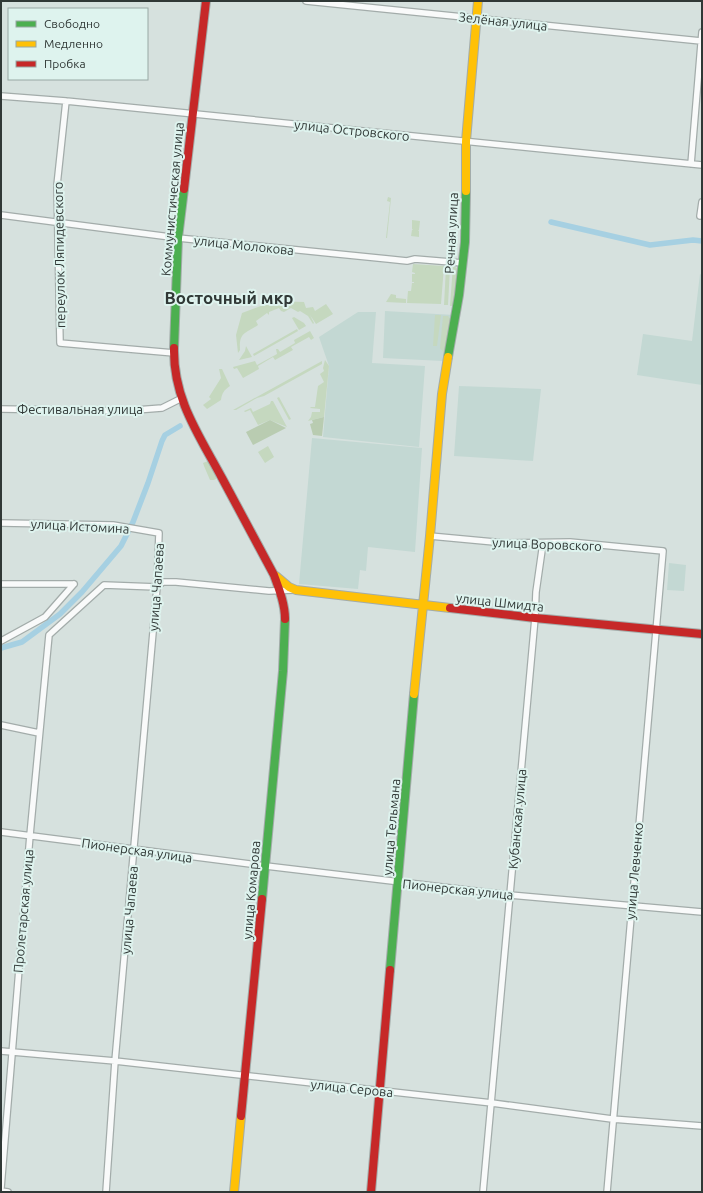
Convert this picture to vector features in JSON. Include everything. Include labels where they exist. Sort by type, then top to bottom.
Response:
[{"type":"street","name":"Коммунистическая улица","points":[[206,1],[178,238],[174,353],[175,374],[180,399],[274,575],[280,591]]},
{"type":"street","name":"Зелёная улица","points":[[306,1],[701,41]]},
{"type":"street","name":"Речная улица","points":[[436,465],[443,385],[463,263],[466,221],[466,141],[478,1]]},
{"type":"street","points":[[691,164],[702,32]]},
{"type":"street","name":"улица Островского","points":[[1,96],[66,101],[702,165]]},
{"type":"street","name":"переулок Ляпидевского","points":[[66,101],[57,185],[60,343],[174,353]]},
{"type":"street","points":[[700,216],[702,202]]},
{"type":"street","name":"улица Молокова","points":[[1,215],[178,238],[408,261],[415,259],[463,263]]},
{"type":"street","name":"Фестивальная улица","points":[[1,409],[123,411],[162,408],[180,399]]},
{"type":"street","name":"улица Тельмана","points":[[370,1192],[436,465]]},
{"type":"street","name":"улица Истомина","points":[[1,523],[114,525],[160,533]]},
{"type":"street","name":"улица Чапаева","points":[[106,1192],[115,1061],[160,533]]},
{"type":"street","name":"улица Воровского","points":[[430,536],[505,543],[570,542],[663,551]]},
{"type":"street","name":"Кубанская улица","points":[[483,1192],[535,618],[536,592],[543,543]]},
{"type":"street","name":"улица Левченко","points":[[607,1192],[612,1119],[663,551]]},
{"type":"street","name":"улица Шмидта","points":[[274,575],[289,587],[296,590]]},
{"type":"street","name":"улица Шмидта","points":[[49,634],[104,585],[156,587],[163,582],[269,591],[296,590],[423,606],[702,634]]},
{"type":"street","points":[[1,584],[74,584],[45,618],[1,641]]},
{"type":"street","name":"улица Комарова","points":[[234,1192],[266,866],[284,647],[285,611],[280,591]]},
{"type":"street","name":"Пролетарская улица","points":[[1,1190],[11,1052],[49,634]]},
{"type":"street","points":[[1,725],[39,733]]},
{"type":"street","name":"Пионерская улица","points":[[1,832],[134,850],[510,895],[702,912]]},
{"type":"street","name":"улица Серова","points":[[1,1050],[115,1061],[380,1092],[492,1103],[612,1119],[702,1126]]},
{"type":"street","points":[[1,1190],[8,1192]]},
{"type":"shaded area","points":[[700,274],[702,275],[702,385],[637,375],[643,334],[692,341]]},
{"type":"shaded area","points":[[385,311],[454,315],[443,361],[383,358]]},
{"type":"shaded area","points":[[358,312],[376,312],[372,363],[425,366],[419,447],[323,437],[329,366],[319,337]]},
{"type":"shaded area","points":[[459,386],[541,389],[533,461],[454,456]]},
{"type":"shaded area","points":[[312,438],[422,448],[415,552],[368,547],[366,571],[360,570],[358,589],[299,584]]},
{"type":"shaded area","points":[[669,563],[686,565],[684,591],[667,590]]},
{"type":"green space","points":[[388,197],[391,198],[386,238],[390,202],[387,201]]},
{"type":"green space","points":[[412,220],[420,221],[418,230],[419,237],[411,236],[413,230]]},
{"type":"green space","points":[[413,264],[444,266],[441,304],[407,303],[408,291],[411,291],[412,283],[414,283],[412,282],[412,274],[415,274],[412,272]]},
{"type":"green space","points":[[453,265],[459,270],[454,306],[450,306]]},
{"type":"green space","points":[[446,267],[450,268],[448,305],[444,305]]},
{"type":"green space","points":[[391,294],[396,295],[396,298],[406,299],[406,303],[386,302]]},
{"type":"green space","points":[[274,301],[304,302],[306,308],[313,307],[315,311],[326,304],[333,314],[316,324],[310,315],[314,323],[313,324],[308,316],[291,308],[284,312],[279,308],[269,312],[269,315],[267,313],[256,321],[258,325],[244,334],[238,353],[236,335],[242,313]]},
{"type":"green space","points":[[435,315],[441,315],[437,346],[433,346]]},
{"type":"green space","points":[[443,316],[448,316],[451,320],[444,353],[440,348]]},
{"type":"green space","points":[[294,317],[306,326],[299,330],[292,318]]},
{"type":"green space","points":[[297,329],[298,331],[254,356],[253,354]]},
{"type":"green space","points":[[310,331],[314,338],[311,340],[309,337],[291,347],[293,350],[275,360],[273,357],[258,366],[259,369],[243,378],[237,368],[234,369],[233,367],[255,361],[257,365],[277,354],[276,349],[280,352],[295,343],[294,340]]},
{"type":"green space","points":[[246,346],[252,357],[239,360],[245,351]]},
{"type":"green space","points":[[325,360],[329,366],[324,417],[308,421],[312,412],[320,412],[320,409],[310,408],[315,407],[318,386],[324,382],[320,374],[324,371],[323,368]]},
{"type":"green space","points":[[322,361],[322,364],[264,396],[257,398],[236,410],[233,410]]},
{"type":"green space","points":[[219,369],[222,369],[230,386],[222,395],[221,400],[207,409],[203,405],[211,399],[209,397],[221,378]]},
{"type":"green space","points":[[279,397],[291,419],[289,420],[277,398]]},
{"type":"green space","points":[[271,401],[273,401],[287,427],[270,420],[258,425],[250,410],[244,411],[251,408],[253,412],[270,404]]},
{"type":"green space","points":[[324,417],[322,436],[313,435],[310,424],[313,423],[312,420]]},
{"type":"green space","points":[[270,420],[286,428],[253,445],[246,432]]},
{"type":"green space","points":[[268,446],[274,457],[265,463],[258,452]]},
{"type":"green space","points":[[208,461],[216,473],[216,479],[214,480],[210,480],[203,463]]},
{"type":"waterway","points":[[551,222],[650,245],[693,240],[702,241]]},
{"type":"waterway","points":[[1,648],[22,642],[60,614],[82,592],[121,546],[133,522],[162,441],[165,435],[180,426]]},
{"type":"traffic: fast","points":[[174,348],[178,238],[184,189]]},
{"type":"traffic: fast","points":[[448,357],[459,295],[465,242],[466,191]]},
{"type":"traffic: fast","points":[[262,899],[283,671],[285,619]]},
{"type":"traffic: fast","points":[[390,970],[414,694]]},
{"type":"traffic: slow","points":[[466,191],[466,141],[478,1]]},
{"type":"traffic: slow","points":[[414,694],[430,536],[442,394],[448,357]]},
{"type":"traffic: slow","points":[[276,576],[289,587],[296,590],[450,608]]},
{"type":"traffic: slow","points":[[234,1192],[241,1116]]},
{"type":"traffic: jam","points":[[184,189],[206,1]]},
{"type":"traffic: jam","points":[[174,348],[178,384],[189,416],[274,575],[283,602],[285,619]]},
{"type":"traffic: jam","points":[[450,608],[535,618],[702,634]]},
{"type":"traffic: jam","points":[[241,1116],[262,899]]},
{"type":"traffic: jam","points":[[371,1192],[390,970]]},
{"type":"district","name":"Восточный мкр","points":[[229,297]]}]
